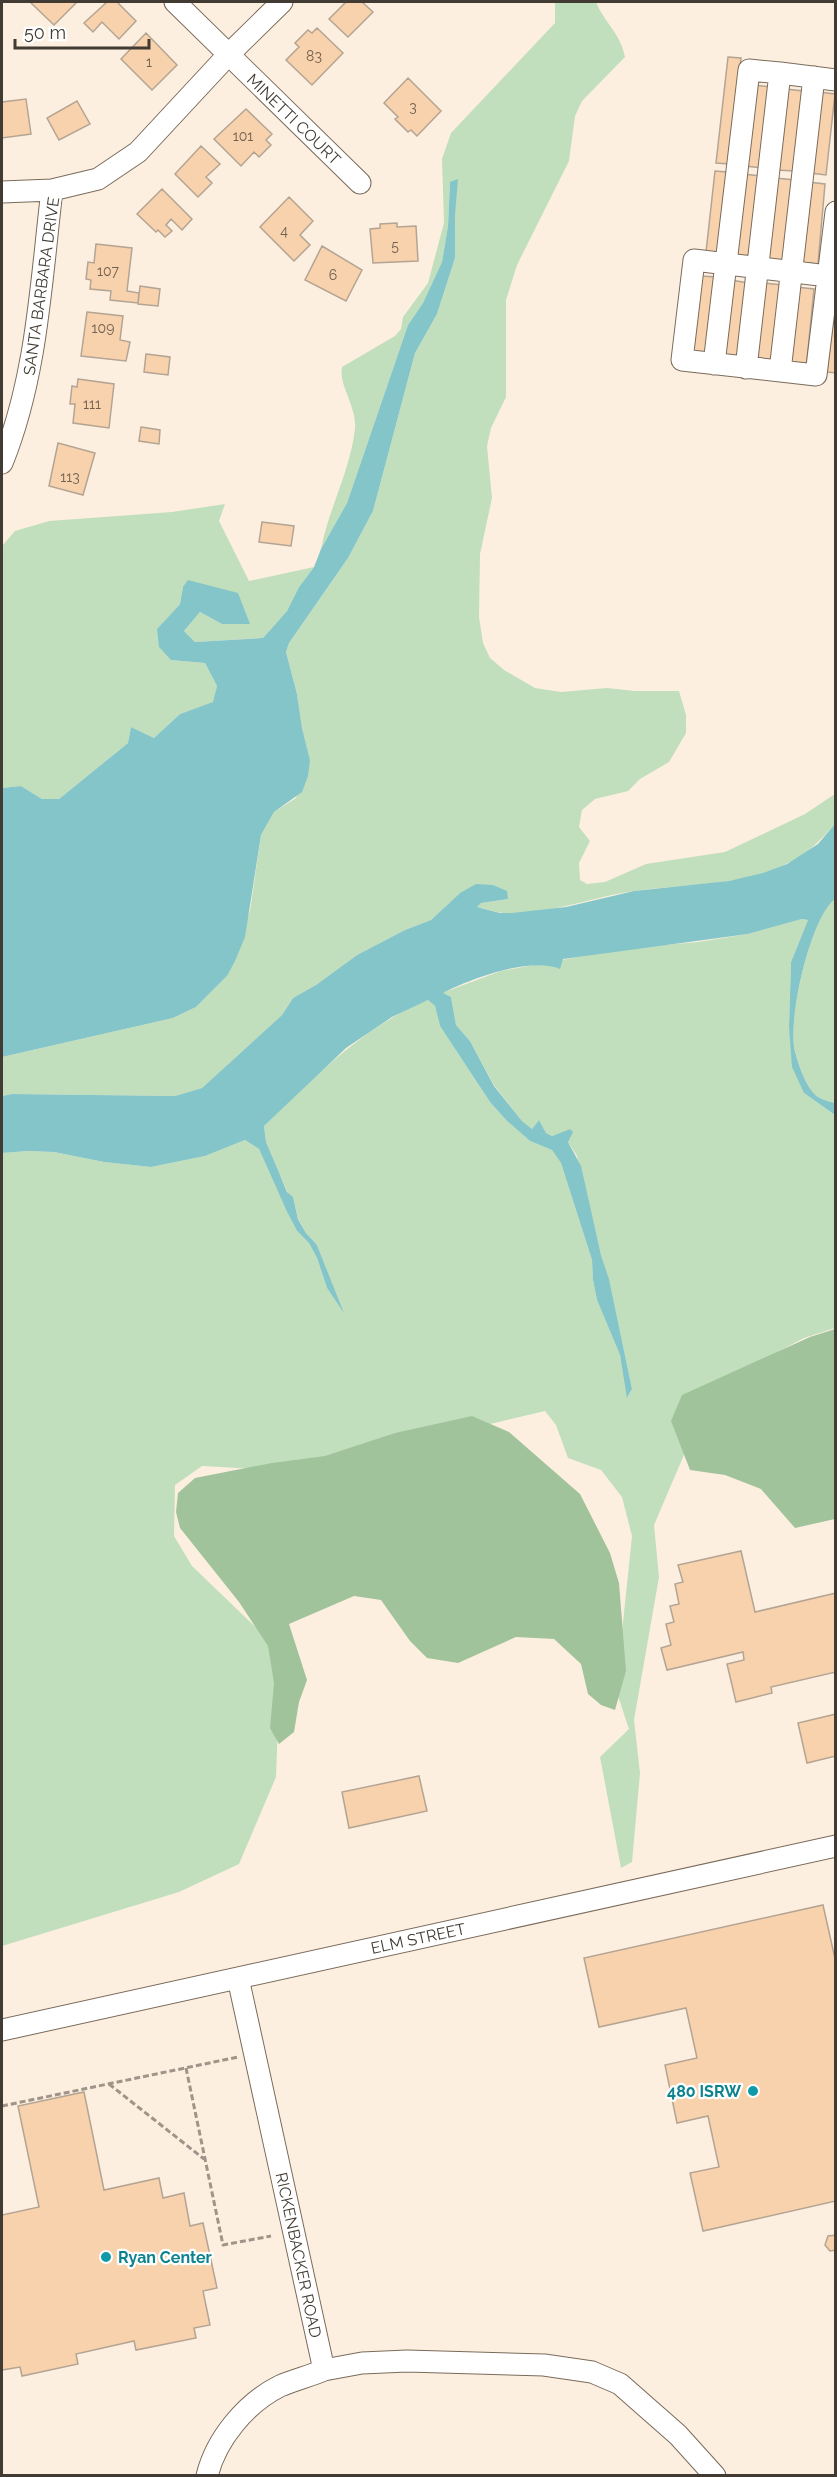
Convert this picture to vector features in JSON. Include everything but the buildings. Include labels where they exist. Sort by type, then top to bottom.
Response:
[{"type":"street","name":"MINETTI COURT","points":[[175,2],[360,183]]},
{"type":"street","name":"SANTA BARBARA DRIVE","points":[[2,463],[24,396],[33,347],[52,190],[98,178],[138,152],[229,54],[282,2]]},
{"type":"street","points":[[714,364],[748,70],[836,80]]},
{"type":"street","points":[[746,368],[780,73]]},
{"type":"street","points":[[780,371],[814,77]]},
{"type":"street","points":[[2,192],[52,190]]},
{"type":"street","points":[[828,276],[693,260],[682,360],[816,375],[836,212]]},
{"type":"street","name":"ELM STREET","points":[[2,2030],[836,1846]]},
{"type":"street","name":"RICKENBACKER ROAD","points":[[238,1978],[324,2370]]},
{"type":"street","points":[[207,2475],[222,2439],[245,2411],[279,2387],[324,2370],[362,2363],[407,2361],[544,2365],[592,2372],[620,2384],[678,2435],[715,2475]]},
{"type":"path","points":[[2,2106],[240,2056]]},
{"type":"path","points":[[186,2068],[223,2245],[271,2236]]},
{"type":"path","points":[[109,2084],[205,2160]]},
{"type":"green space","points":[[555,2],[596,2],[620,41],[625,57],[582,101],[575,116],[569,161],[517,265],[506,300],[506,397],[491,428],[487,446],[492,498],[480,554],[479,617],[483,643],[490,658],[504,670],[535,688],[561,692],[607,688],[635,691],[679,691],[686,715],[686,733],[669,762],[640,779],[628,791],[595,799],[582,810],[579,827],[590,841],[579,863],[580,880],[587,884],[605,882],[646,864],[725,852],[805,814],[835,794],[835,824],[813,847],[793,860],[768,871],[730,881],[634,891],[552,909],[519,913],[503,913],[476,907],[481,903],[508,899],[460,893],[431,920],[405,930],[357,955],[316,985],[293,998],[282,1015],[202,1088],[175,1096],[12,1094],[2,1096],[2,1057],[173,1018],[196,1007],[227,976],[250,911],[261,835],[274,812],[296,798],[310,760],[286,652],[289,643],[348,558],[373,511],[415,353],[437,314],[455,258],[455,215],[450,182],[448,226],[442,262],[423,303],[408,325],[347,503],[321,549],[349,460],[355,429],[353,412],[341,374],[342,367],[395,336],[401,329],[403,317],[428,283],[444,223],[442,159],[451,133],[555,23]]},
{"type":"green space","points":[[225,504],[219,521],[249,581],[314,567],[299,587],[287,611],[263,638],[195,642],[184,631],[200,612],[222,624],[183,587],[180,604],[157,629],[171,660],[205,663],[217,686],[214,702],[180,714],[154,738],[131,727],[128,743],[59,799],[42,799],[21,786],[2,788],[2,546],[15,531],[49,521],[172,512]]},
{"type":"green space","points":[[835,899],[835,1103],[818,1097],[810,1088],[795,1052],[793,1037],[798,995],[809,948],[826,910]]},
{"type":"green space","points":[[802,919],[808,920],[791,962],[789,1027],[804,1093],[835,1115],[835,1328],[804,1338],[743,1370],[698,1422],[654,1525],[659,1577],[634,1720],[640,1773],[632,1862],[621,1868],[600,1757],[629,1729],[616,1690],[632,1536],[622,1497],[601,1470],[568,1458],[556,1425],[545,1411],[294,1471],[202,1466],[175,1485],[174,1536],[192,1566],[269,1640],[280,1672],[276,1777],[239,1864],[179,1892],[2,1946],[2,1153],[54,1152],[104,1162],[151,1167],[205,1156],[245,1140],[259,1149],[287,1212],[297,1231],[309,1243],[317,1258],[327,1288],[343,1311],[317,1245],[306,1233],[298,1218],[293,1197],[288,1193],[266,1142],[264,1126],[340,1055],[382,1024],[428,1000],[435,1006],[440,1026],[490,1102],[530,1141],[552,1150],[561,1163],[592,1260],[597,1300],[620,1355],[628,1397],[632,1389],[609,1280],[577,1156],[568,1142],[570,1129],[552,1136],[546,1133],[539,1120],[532,1129],[522,1121],[494,1085],[470,1041],[456,1025],[451,997],[442,993],[501,971],[621,949],[698,942],[748,934]]},
{"type":"green space","points":[[835,1329],[835,1519],[795,1528],[761,1489],[725,1475],[690,1470],[671,1421],[682,1395],[810,1337]]},
{"type":"green space","points":[[472,1416],[509,1432],[580,1494],[610,1553],[619,1583],[626,1671],[615,1710],[601,1705],[588,1694],[581,1664],[554,1639],[516,1637],[458,1663],[427,1658],[410,1641],[381,1600],[354,1596],[289,1624],[307,1680],[299,1702],[294,1732],[279,1744],[270,1728],[274,1683],[268,1646],[239,1602],[180,1528],[176,1512],[178,1493],[195,1478],[272,1463],[325,1456],[395,1433]]},
{"type":"water","points":[[458,179],[455,258],[437,314],[415,353],[373,511],[348,558],[289,643],[286,652],[310,760],[308,776],[302,792],[274,812],[261,835],[245,937],[235,961],[227,976],[196,1007],[173,1018],[2,1057],[2,788],[21,786],[42,799],[59,799],[128,743],[131,727],[154,738],[180,714],[213,702],[217,686],[205,663],[171,660],[159,647],[157,629],[180,604],[183,587],[188,580],[238,593],[250,624],[222,624],[200,612],[184,631],[195,642],[263,638],[287,611],[299,587],[314,567],[321,549],[347,503],[408,325],[423,303],[442,262],[448,226],[450,182]]},
{"type":"water","points":[[835,824],[835,899],[826,910],[809,948],[798,995],[793,1037],[795,1052],[807,1082],[818,1097],[835,1103],[835,1115],[804,1093],[792,1067],[789,1027],[791,962],[808,920],[802,919],[748,934],[563,959],[560,969],[534,965],[518,967],[484,976],[443,993],[451,997],[456,1025],[470,1041],[494,1086],[522,1121],[532,1129],[539,1120],[546,1133],[552,1136],[570,1129],[573,1132],[568,1142],[581,1166],[601,1255],[609,1279],[632,1389],[627,1398],[620,1355],[597,1300],[592,1260],[561,1163],[552,1150],[530,1141],[490,1102],[440,1026],[435,1006],[428,1000],[392,1017],[346,1048],[264,1126],[266,1142],[287,1192],[293,1197],[298,1219],[306,1233],[317,1245],[344,1313],[327,1288],[317,1258],[309,1243],[297,1231],[287,1212],[259,1149],[245,1140],[205,1156],[151,1167],[104,1162],[54,1152],[2,1153],[2,1096],[12,1094],[175,1096],[202,1088],[282,1015],[293,998],[316,985],[357,955],[405,930],[431,920],[460,893],[476,884],[493,885],[507,891],[508,899],[481,903],[477,907],[500,913],[512,913],[566,907],[634,891],[729,881],[763,873],[787,864],[818,844]]},
{"type":"place","name":"480 ISRW","points":[[753,2091]]},
{"type":"place","name":"Ryan Center","points":[[106,2257]]}]
